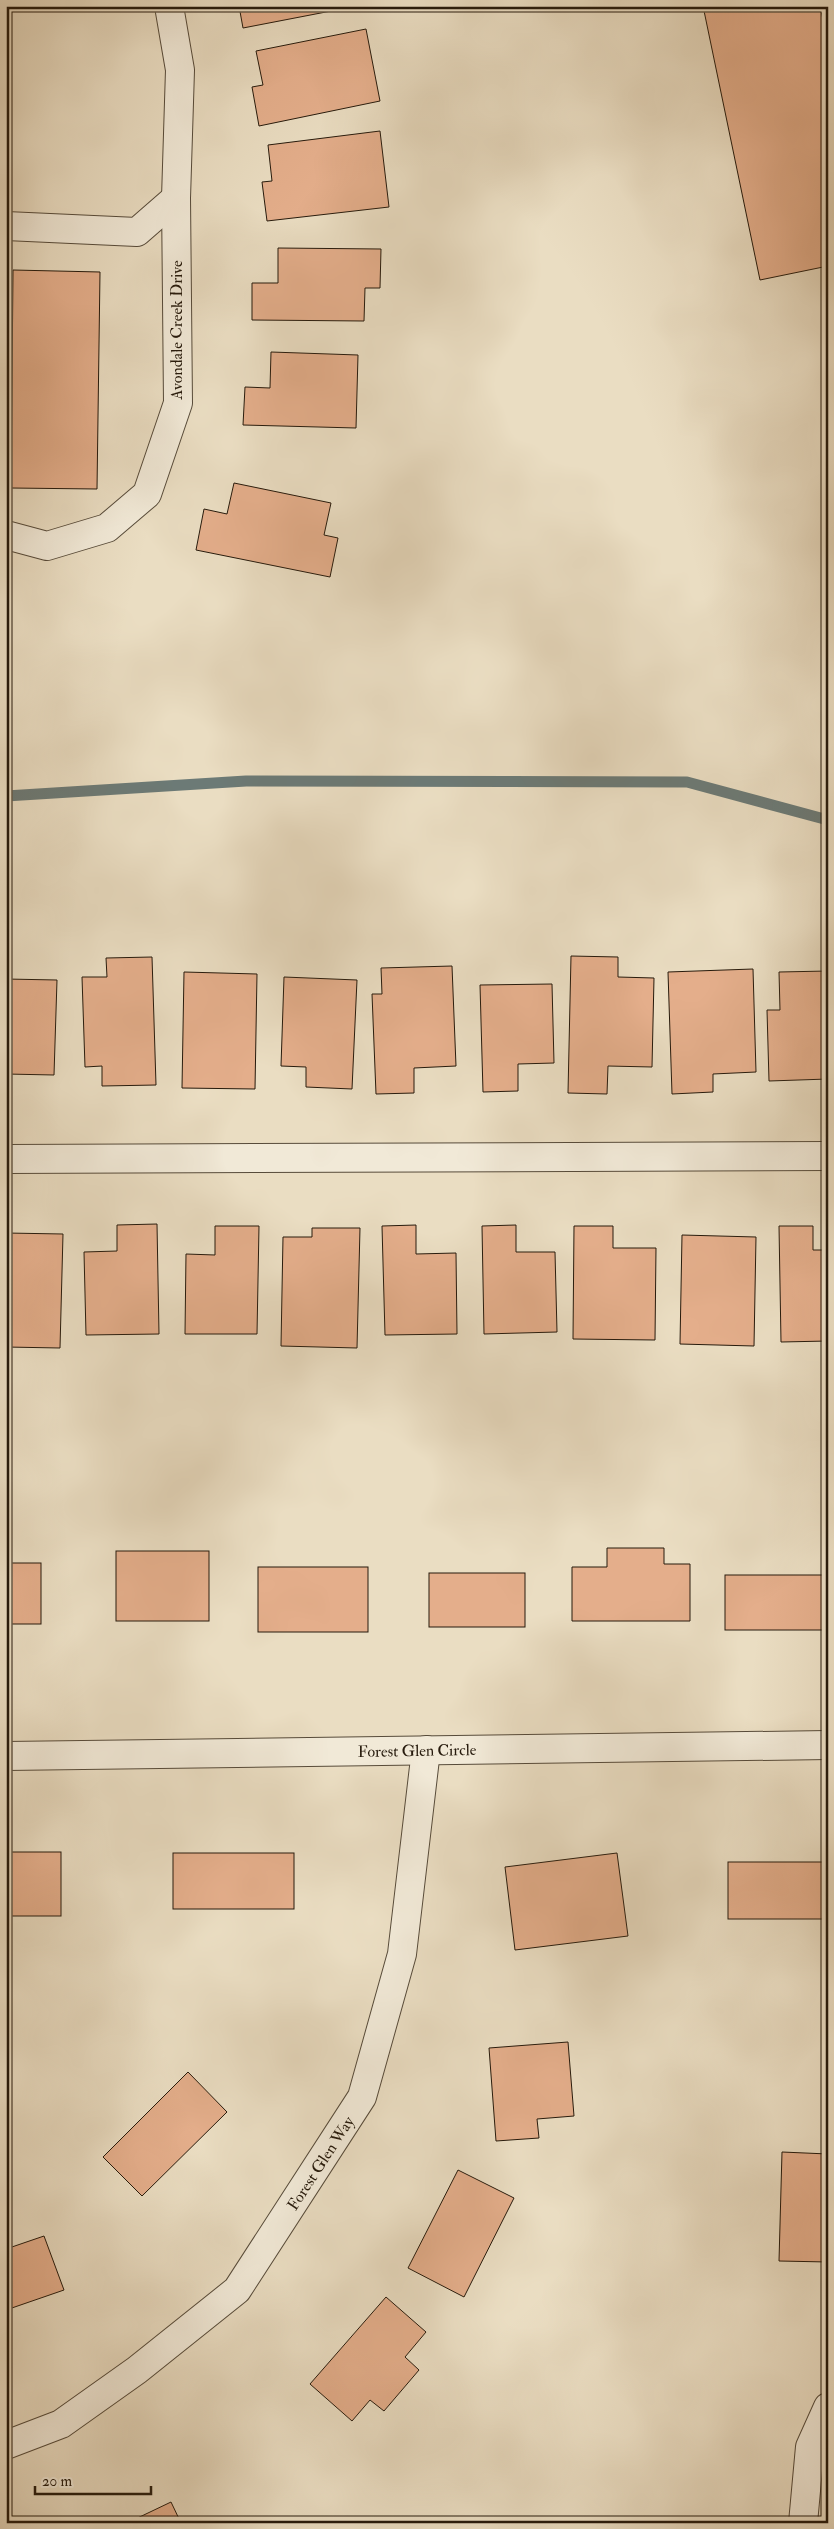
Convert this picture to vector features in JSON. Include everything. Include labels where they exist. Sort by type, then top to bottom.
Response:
[{"type":"street","name":"Avondale Creek Drive","points":[[6,535],[47,546],[107,528],[146,494],[178,403],[176,198],[180,70],[169,6]]},
{"type":"street","points":[[6,226],[137,232],[176,198]]},
{"type":"street","points":[[6,1159],[828,1156]]},
{"type":"street","name":"Forest Glen Circle","points":[[6,1756],[828,1745]]},
{"type":"street","name":"Forest Glen Way","points":[[6,2445],[61,2424],[137,2370],[237,2290],[362,2097],[402,1954],[426,1750]]},
{"type":"street","points":[[803,2523],[810,2447],[828,2407]]},
{"type":"building","points":[[239,6],[357,6],[243,28]]},
{"type":"building","points":[[703,6],[820,6],[828,43],[828,266],[760,280]]},
{"type":"building","points":[[366,29],[380,101],[259,126],[252,87],[263,85],[256,51]]},
{"type":"building","points":[[380,131],[389,207],[267,221],[262,182],[272,181],[268,145]]},
{"type":"building","points":[[278,248],[381,249],[380,288],[365,288],[364,321],[252,320],[252,283],[278,283]]},
{"type":"building","points":[[13,270],[100,272],[97,489],[11,488]]},
{"type":"building","points":[[271,352],[358,355],[356,428],[243,425],[245,387],[270,388]]},
{"type":"building","points":[[234,483],[331,503],[324,535],[338,538],[330,577],[196,550],[204,509],[227,514]]},
{"type":"building","points":[[571,956],[618,957],[618,977],[654,978],[652,1067],[608,1066],[607,1094],[568,1093]]},
{"type":"building","points":[[152,957],[156,1085],[102,1086],[102,1066],[85,1067],[82,977],[107,977],[106,958]]},
{"type":"building","points":[[452,966],[456,1066],[414,1068],[414,1093],[376,1094],[372,994],[382,994],[381,968]]},
{"type":"building","points":[[753,969],[756,1072],[713,1074],[713,1092],[672,1094],[668,972]]},
{"type":"building","points":[[828,971],[828,1079],[769,1081],[767,1010],[780,1010],[779,972]]},
{"type":"building","points":[[184,972],[257,974],[255,1089],[182,1088]]},
{"type":"building","points":[[284,977],[357,980],[352,1089],[306,1087],[306,1067],[281,1066]]},
{"type":"building","points":[[6,979],[57,980],[54,1075],[6,1074]]},
{"type":"building","points":[[552,984],[554,1063],[518,1064],[518,1091],[483,1092],[480,985]]},
{"type":"building","points":[[157,1224],[159,1334],[86,1335],[84,1252],[117,1251],[117,1225]]},
{"type":"building","points":[[416,1225],[416,1254],[456,1253],[457,1334],[385,1335],[382,1226]]},
{"type":"building","points":[[516,1225],[516,1252],[555,1252],[557,1332],[484,1334],[482,1226]]},
{"type":"building","points":[[215,1226],[259,1226],[257,1334],[185,1334],[186,1254],[215,1255]]},
{"type":"building","points":[[574,1226],[613,1226],[613,1248],[656,1248],[655,1340],[573,1339]]},
{"type":"building","points":[[779,1226],[813,1226],[813,1250],[828,1250],[828,1341],[781,1342]]},
{"type":"building","points":[[312,1228],[360,1228],[357,1348],[281,1346],[283,1237],[312,1237]]},
{"type":"building","points":[[6,1233],[63,1234],[60,1348],[6,1347]]},
{"type":"building","points":[[682,1235],[756,1237],[754,1346],[680,1344]]},
{"type":"building","points":[[607,1548],[664,1548],[664,1564],[690,1564],[690,1621],[572,1621],[572,1567],[607,1567]]},
{"type":"building","points":[[116,1551],[209,1551],[209,1621],[116,1621]]},
{"type":"building","points":[[6,1563],[41,1563],[41,1624],[6,1624]]},
{"type":"building","points":[[258,1567],[368,1567],[368,1632],[258,1632]]},
{"type":"building","points":[[429,1573],[525,1573],[525,1627],[429,1627]]},
{"type":"building","points":[[725,1575],[828,1575],[828,1630],[725,1630]]},
{"type":"building","points":[[6,1852],[61,1852],[61,1916],[6,1916]]},
{"type":"building","points":[[173,1853],[294,1853],[294,1909],[173,1909]]},
{"type":"building","points":[[617,1853],[628,1936],[515,1950],[505,1867]]},
{"type":"building","points":[[728,1862],[825,1862],[825,1919],[728,1919]]},
{"type":"building","points":[[568,2042],[574,2116],[537,2119],[539,2138],[496,2141],[489,2048]]},
{"type":"building","points":[[188,2072],[227,2112],[142,2196],[103,2157]]},
{"type":"building","points":[[782,2152],[828,2154],[828,2262],[779,2261]]},
{"type":"building","points":[[458,2170],[514,2198],[464,2297],[408,2268]]},
{"type":"building","points":[[44,2236],[64,2290],[6,2310],[6,2249]]},
{"type":"building","points":[[386,2297],[426,2332],[405,2357],[419,2370],[384,2411],[370,2400],[352,2421],[310,2384]]},
{"type":"building","points":[[171,2502],[181,2523],[127,2523]]},
{"type":"waterway","points":[[6,796],[246,781],[687,782],[828,820]]}]
